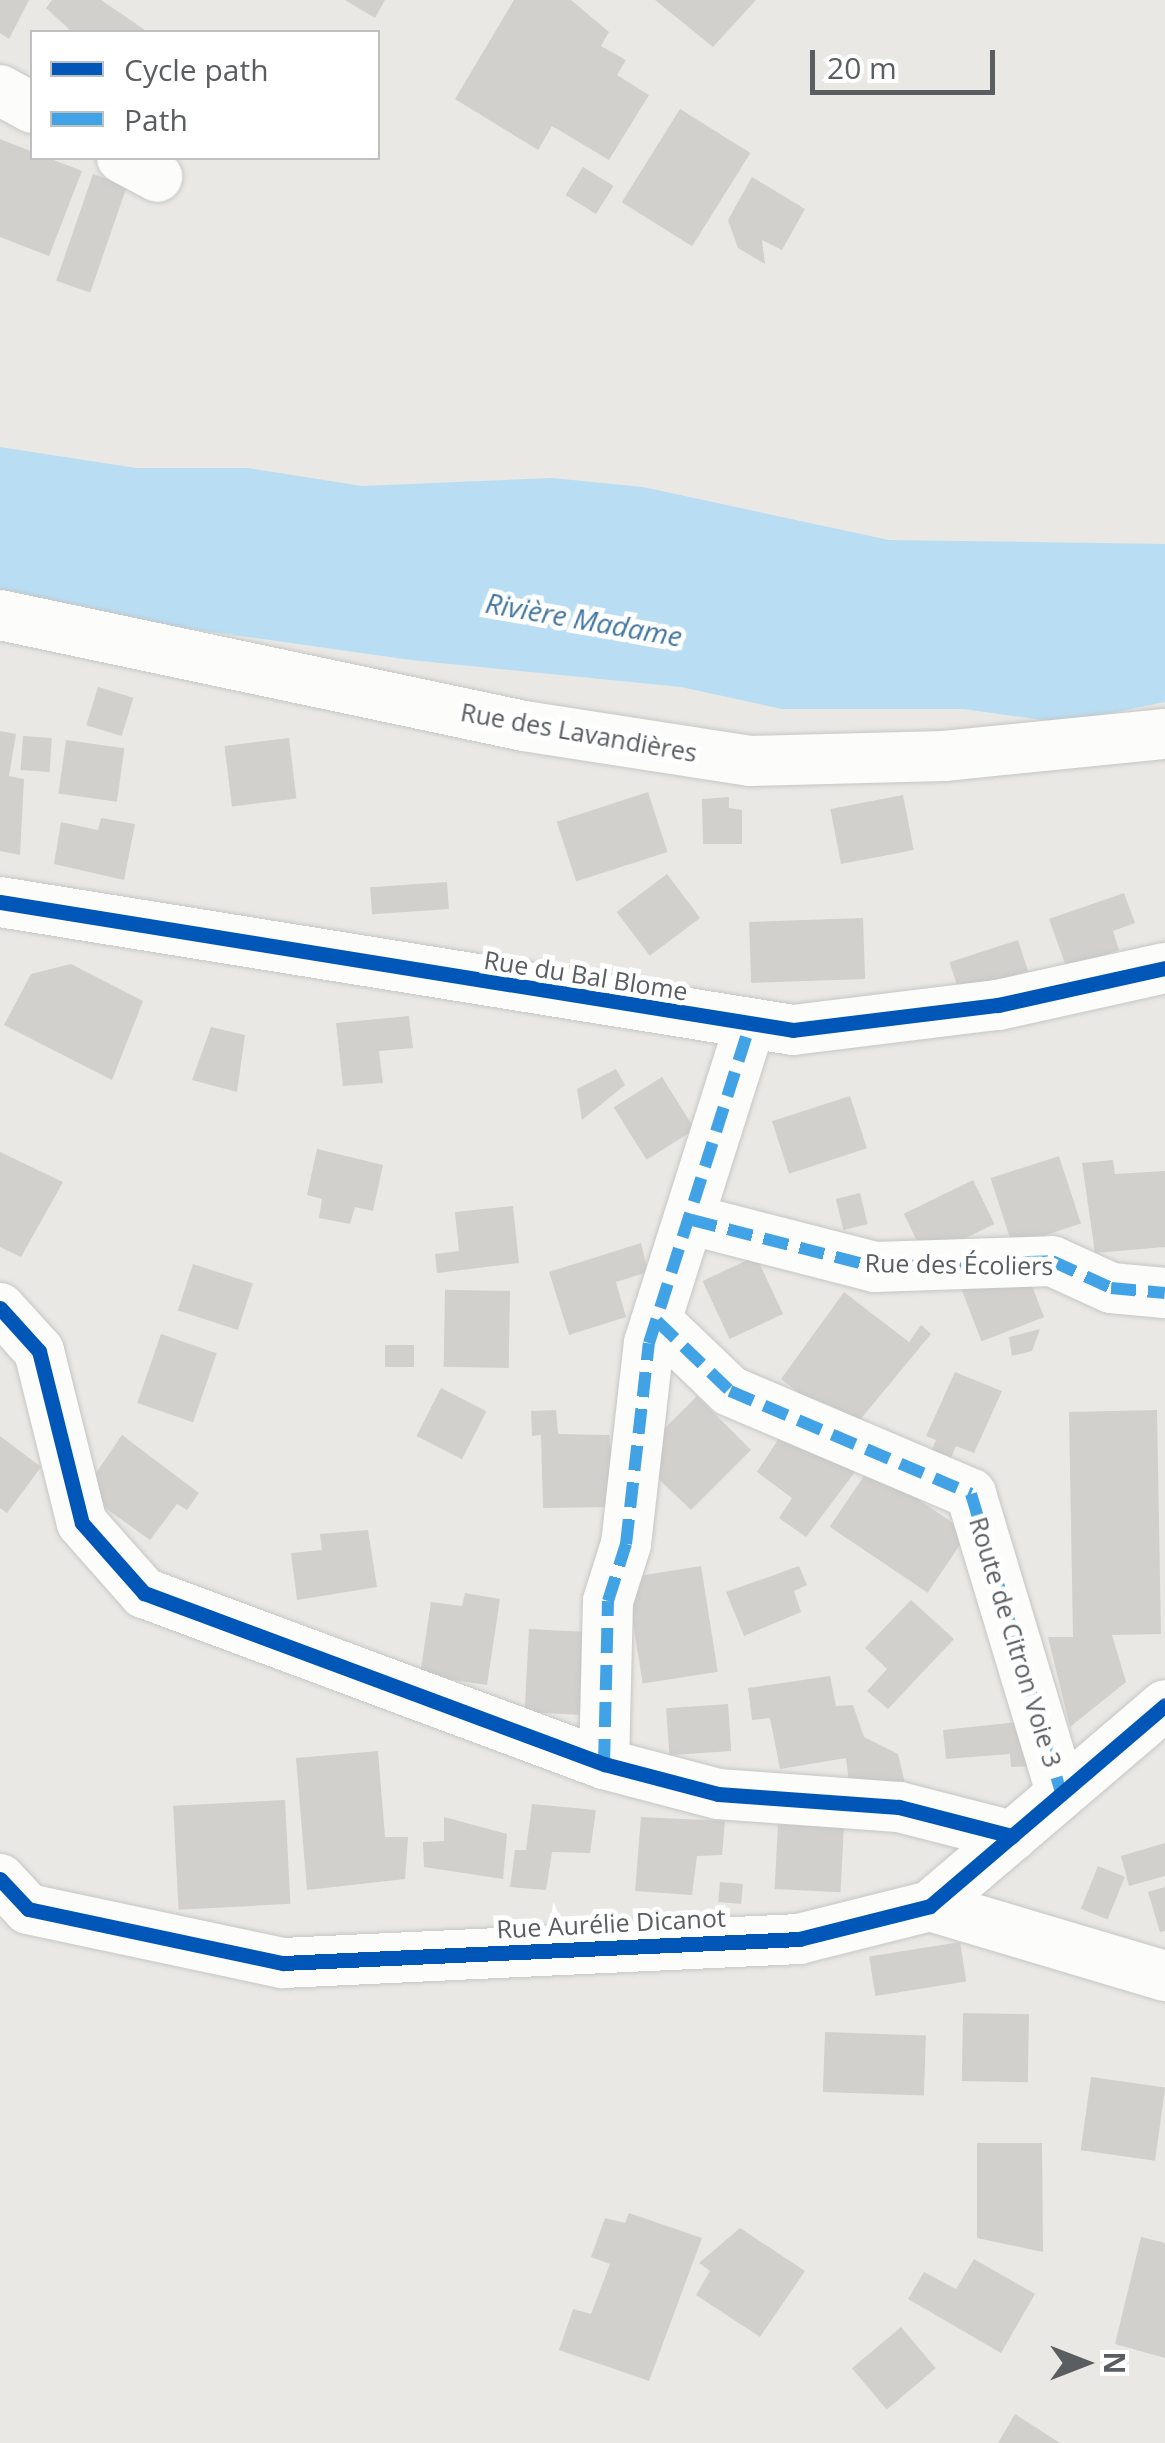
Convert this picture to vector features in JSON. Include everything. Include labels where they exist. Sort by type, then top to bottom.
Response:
[{"type":"street","points":[[0,90],[30,107]]},
{"type":"street","name":"Rue des Lavandières","points":[[0,616],[524,726],[750,761],[944,756],[1165,734]]},
{"type":"street","name":"Rue du Bal Blome","points":[[0,902],[793,1030],[998,1005],[1165,968]]},
{"type":"street","points":[[604,1764],[608,1601],[626,1544],[656,1321],[692,1220],[750,1024]]},
{"type":"street","name":"Rue des Écoliers","points":[[692,1220],[875,1267],[1052,1261],[1111,1288],[1165,1294]]},
{"type":"street","points":[[0,1308],[38,1350],[82,1523],[144,1593],[604,1764],[718,1794],[900,1807],[1012,1836]]},
{"type":"street","name":"Route de Citron Voie 3","points":[[656,1321],[730,1390],[971,1494],[1062,1793]]},
{"type":"street","name":"Rue Aurélie Dicanot","points":[[0,1878],[28,1910],[284,1964],[799,1940],[930,1906],[1165,1705]]},
{"type":"street","points":[[930,1906],[1165,1976]]},
{"type":"water","name":"Rivière Madame","points":[[0,447],[136,468],[248,468],[362,486],[552,478],[643,487],[889,540],[1165,544],[1165,702],[1063,723],[964,709],[782,709],[681,687],[411,660],[0,602]]},
{"type":"building","points":[[0,0],[29,0],[9,39],[0,33]]},
{"type":"building","points":[[52,0],[101,0],[145,30],[70,30],[46,8]]},
{"type":"building","points":[[345,0],[385,0],[375,18]]},
{"type":"building","points":[[514,0],[571,0],[609,32],[601,46],[626,60],[617,75],[649,95],[609,160],[552,126],[538,150],[455,99]]},
{"type":"building","points":[[655,0],[756,0],[713,47]]},
{"type":"building","points":[[680,109],[750,153],[692,246],[622,202]]},
{"type":"building","points":[[0,139],[30,151],[30,160],[54,160],[82,171],[49,256],[0,237]]},
{"type":"building","points":[[583,167],[614,186],[596,214],[566,195]]},
{"type":"building","points":[[93,174],[127,186],[90,293],[56,281]]},
{"type":"building","points":[[752,177],[805,209],[782,250],[762,240],[765,264],[738,248],[728,220]]},
{"type":"building","points":[[98,687],[133,698],[122,736],[86,725]]},
{"type":"building","points":[[0,731],[16,734],[9,776],[24,779],[20,855],[0,851]]},
{"type":"building","points":[[23,736],[52,738],[50,772],[21,770]]},
{"type":"building","points":[[289,738],[296,799],[232,806],[224,746]]},
{"type":"building","points":[[66,740],[124,748],[117,802],[58,793]]},
{"type":"building","points":[[648,792],[667,852],[576,882],[557,822]]},
{"type":"building","points":[[903,795],[914,850],[841,864],[830,809]]},
{"type":"building","points":[[729,797],[729,808],[742,810],[742,844],[703,844],[702,799]]},
{"type":"building","points":[[101,818],[135,824],[124,880],[54,864],[61,822],[98,830]]},
{"type":"building","points":[[667,874],[700,918],[650,956],[617,912]]},
{"type":"building","points":[[447,882],[449,909],[372,914],[370,887]]},
{"type":"building","points":[[1124,893],[1135,923],[1113,931],[1119,950],[1067,969],[1049,919]]},
{"type":"building","points":[[863,918],[865,979],[751,983],[749,922]]},
{"type":"building","points":[[1018,940],[1028,971],[960,994],[950,962]]},
{"type":"building","points":[[71,964],[143,1001],[112,1080],[4,1025],[31,974]]},
{"type":"building","points":[[409,1016],[413,1048],[379,1051],[383,1083],[343,1086],[336,1023]]},
{"type":"building","points":[[211,1027],[245,1035],[237,1092],[192,1080]]},
{"type":"building","points":[[616,1069],[625,1085],[582,1120],[577,1089]]},
{"type":"building","points":[[662,1077],[695,1130],[647,1160],[614,1107]]},
{"type":"building","points":[[850,1096],[867,1148],[789,1174],[772,1121]]},
{"type":"building","points":[[317,1149],[383,1165],[373,1211],[355,1207],[350,1224],[319,1218],[322,1199],[307,1195]]},
{"type":"building","points":[[0,1152],[63,1182],[21,1257],[0,1247]]},
{"type":"building","points":[[1059,1156],[1081,1224],[1012,1246],[991,1178]]},
{"type":"building","points":[[1113,1160],[1115,1174],[1165,1171],[1165,1247],[1095,1253],[1082,1163]]},
{"type":"building","points":[[973,1180],[994,1224],[925,1258],[904,1214]]},
{"type":"building","points":[[860,1193],[868,1224],[843,1230],[836,1199]]},
{"type":"building","points":[[513,1206],[519,1263],[437,1273],[435,1254],[459,1251],[455,1212]]},
{"type":"building","points":[[641,1243],[648,1272],[616,1282],[626,1317],[569,1335],[549,1272]]},
{"type":"building","points":[[756,1256],[783,1314],[730,1339],[703,1281]]},
{"type":"building","points":[[193,1264],[253,1283],[238,1330],[178,1311]]},
{"type":"building","points":[[1024,1265],[1044,1317],[982,1341],[961,1289]]},
{"type":"building","points":[[445,1290],[510,1291],[509,1368],[444,1367]]},
{"type":"building","points":[[844,1292],[909,1342],[921,1325],[931,1334],[850,1432],[781,1379]]},
{"type":"building","points":[[1040,1329],[1032,1351],[1012,1356],[1009,1337]]},
{"type":"building","points":[[161,1334],[217,1353],[193,1422],[137,1403]]},
{"type":"building","points":[[385,1345],[414,1345],[414,1367],[385,1367]]},
{"type":"building","points":[[955,1372],[1002,1391],[974,1453],[956,1446],[948,1464],[929,1457],[936,1440],[926,1436]]},
{"type":"building","points":[[441,1388],[486,1411],[462,1459],[416,1436]]},
{"type":"building","points":[[697,1396],[751,1450],[691,1510],[645,1466],[664,1446],[656,1437]]},
{"type":"building","points":[[556,1410],[558,1434],[609,1435],[618,1507],[543,1508],[541,1435],[532,1436],[531,1411]]},
{"type":"building","points":[[1157,1410],[1161,1634],[1112,1635],[1126,1682],[1070,1727],[1048,1637],[1073,1637],[1069,1412]]},
{"type":"building","points":[[787,1426],[855,1472],[806,1537],[779,1518],[792,1498],[757,1472]]},
{"type":"building","points":[[122,1435],[199,1493],[187,1510],[177,1504],[150,1540],[83,1492]]},
{"type":"building","points":[[0,1436],[41,1467],[7,1513],[0,1508]]},
{"type":"building","points":[[870,1467],[968,1533],[928,1593],[830,1527]]},
{"type":"building","points":[[368,1530],[377,1587],[297,1600],[291,1553],[322,1550],[320,1534]]},
{"type":"building","points":[[701,1566],[718,1672],[643,1684],[626,1578]]},
{"type":"building","points":[[799,1566],[807,1585],[794,1591],[801,1612],[744,1636],[726,1592]]},
{"type":"building","points":[[465,1593],[500,1599],[487,1685],[420,1675],[431,1602],[462,1606]]},
{"type":"building","points":[[911,1600],[954,1639],[888,1709],[867,1691],[887,1669],[865,1648]]},
{"type":"building","points":[[529,1629],[592,1632],[588,1715],[525,1712]]},
{"type":"building","points":[[830,1676],[836,1706],[853,1705],[864,1737],[898,1754],[907,1792],[849,1784],[846,1758],[780,1769],[770,1718],[752,1720],[748,1688]]},
{"type":"building","points":[[728,1704],[731,1751],[669,1755],[666,1708]]},
{"type":"building","points":[[1028,1721],[1033,1766],[1011,1767],[1010,1754],[946,1759],[943,1730]]},
{"type":"building","points":[[378,1751],[385,1837],[408,1837],[405,1879],[307,1890],[296,1758]]},
{"type":"building","points":[[285,1800],[290,1904],[179,1910],[173,1806]]},
{"type":"building","points":[[532,1804],[596,1810],[590,1853],[552,1852],[546,1890],[510,1887],[515,1850],[526,1850]]},
{"type":"building","points":[[444,1817],[507,1834],[503,1879],[424,1867],[423,1842],[444,1841]]},
{"type":"building","points":[[641,1817],[725,1821],[722,1855],[697,1856],[692,1895],[635,1891]]},
{"type":"building","points":[[778,1824],[844,1827],[841,1892],[775,1889]]},
{"type":"building","points":[[1165,1843],[1165,1876],[1129,1886],[1121,1856]]},
{"type":"building","points":[[1098,1866],[1125,1877],[1108,1920],[1081,1909]]},
{"type":"building","points":[[720,1882],[743,1884],[741,1904],[718,1902]]},
{"type":"building","points":[[1165,1887],[1165,1931],[1160,1932],[1148,1892]]},
{"type":"building","points":[[960,1942],[966,1982],[875,1996],[869,1956]]},
{"type":"building","points":[[963,2013],[1029,2014],[1028,2082],[962,2081]]},
{"type":"building","points":[[825,2032],[926,2036],[924,2095],[823,2092]]},
{"type":"building","points":[[1091,2077],[1165,2087],[1155,2161],[1081,2150]]},
{"type":"building","points":[[977,2143],[1042,2143],[1043,2252],[977,2238]]},
{"type":"building","points":[[629,2213],[702,2238],[649,2381],[559,2350],[573,2309],[591,2314],[610,2264],[591,2257],[605,2218],[625,2223]]},
{"type":"building","points":[[740,2228],[805,2271],[760,2337],[696,2295],[710,2271],[699,2263]]},
{"type":"building","points":[[1141,2237],[1165,2243],[1165,2358],[1115,2344]]},
{"type":"building","points":[[974,2259],[1035,2294],[1001,2353],[908,2299],[924,2272],[956,2289]]},
{"type":"building","points":[[901,2327],[936,2368],[887,2410],[852,2368]]},
{"type":"building","points":[[1015,2414],[1060,2443],[998,2443]]},
{"type":"marked path","points":[[604,1764],[608,1601],[626,1544],[649,1343],[750,1024]]},
{"type":"marked path","points":[[692,1220],[875,1267],[1052,1261],[1111,1288],[1165,1293]]},
{"type":"marked path","points":[[657,1321],[730,1391],[971,1494],[1061,1793]]},
{"type":"cycle path","points":[[0,902],[793,1030],[998,1005],[1165,968]]},
{"type":"cycle path","points":[[0,1308],[39,1351],[82,1523],[144,1593],[604,1764],[718,1794],[899,1807],[1012,1836]]},
{"type":"cycle path","points":[[0,1879],[28,1909],[283,1963],[799,1939],[930,1906],[1165,1705]]}]
